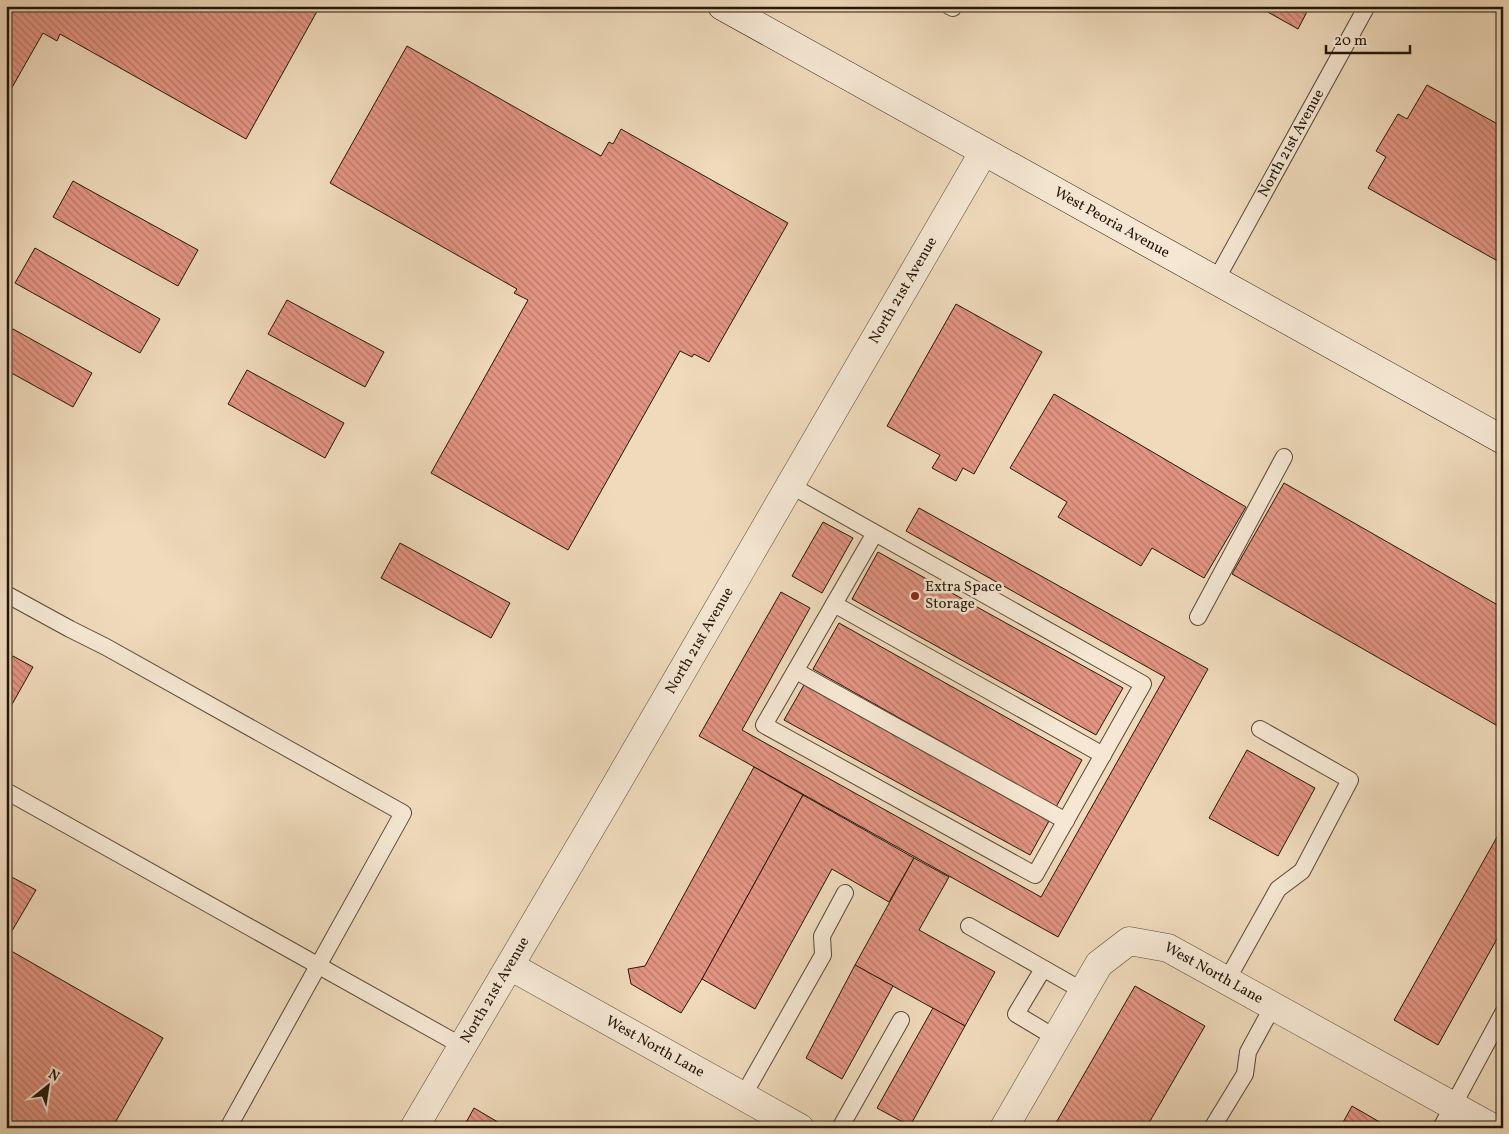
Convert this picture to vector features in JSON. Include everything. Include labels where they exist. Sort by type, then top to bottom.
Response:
[{"type":"street","name":"West Peoria Avenue","points":[[722,6],[983,153],[1503,440]]},
{"type":"street","name":"North 21st Avenue","points":[[414,1128],[983,153]]},
{"type":"street","name":"West North Lane","points":[[1004,1128],[1099,964],[1129,941],[1168,948],[1273,1006],[1447,1117],[1493,1128]]},
{"type":"street","name":"West North Lane","points":[[510,966],[800,1128]]},
{"type":"lane","points":[[949,6],[953,8],[954,6]]},
{"type":"lane","name":"North 21st Avenue","points":[[1216,280],[1367,6]]},
{"type":"lane","points":[[1198,617],[1284,457]]},
{"type":"lane","points":[[790,485],[1143,684],[1035,875],[764,725],[875,533]]},
{"type":"lane","points":[[6,594],[70,630],[114,651],[403,813],[228,1128]]},
{"type":"lane","points":[[834,604],[1103,755]]},
{"type":"lane","points":[[796,671],[1066,820]]},
{"type":"lane","points":[[1227,980],[1278,889],[1302,871],[1350,780],[1260,729]]},
{"type":"lane","points":[[6,792],[462,1046]]},
{"type":"lane","points":[[743,1096],[823,955],[822,936],[845,893]]},
{"type":"lane","points":[[969,926],[1083,992]]},
{"type":"lane","points":[[1043,969],[1016,1014],[1056,1038]]},
{"type":"lane","points":[[1212,1128],[1245,1074],[1248,1052],[1273,1006]]},
{"type":"lane","points":[[1447,1117],[1503,1013]]},
{"type":"lane","points":[[840,1128],[901,1020]]},
{"type":"building","points":[[6,6],[320,6],[246,139],[60,34],[57,41],[43,33],[6,98]]},
{"type":"building","points":[[1257,6],[1310,6],[1298,29]]},
{"type":"building","points":[[407,46],[601,156],[609,142],[613,144],[621,129],[788,223],[709,362],[694,354],[692,357],[680,351],[568,550],[431,473],[528,300],[514,293],[517,289],[330,183]]},
{"type":"building","points":[[1427,85],[1503,127],[1503,264],[1368,188],[1386,157],[1376,151],[1398,114],[1407,119]]},
{"type":"building","points":[[73,181],[198,250],[178,286],[53,217]]},
{"type":"building","points":[[35,248],[160,319],[140,353],[15,283]]},
{"type":"building","points":[[287,300],[384,352],[365,387],[268,334]]},
{"type":"building","points":[[956,304],[1042,352],[974,474],[963,468],[956,481],[932,468],[940,455],[887,426]]},
{"type":"building","points":[[13,329],[92,373],[73,407],[6,370],[6,341]]},
{"type":"building","points":[[247,370],[344,423],[325,458],[228,404]]},
{"type":"building","points":[[1054,394],[1246,507],[1204,578],[1152,548],[1141,566],[1058,517],[1067,502],[1010,468]]},
{"type":"building","points":[[1284,483],[1503,608],[1503,729],[1232,574]]},
{"type":"building","points":[[919,508],[1208,669],[1058,937],[699,736],[781,592],[810,608],[742,730],[1041,897],[1165,677],[906,531]]},
{"type":"building","points":[[823,522],[853,538],[822,593],[792,576]]},
{"type":"building","points":[[400,543],[510,603],[491,638],[381,578]]},
{"type":"building","points":[[878,552],[1123,688],[1096,735],[852,599]]},
{"type":"building","points":[[839,623],[1082,760],[1056,807],[813,669]]},
{"type":"building","points":[[6,653],[11,655],[6,665]]},
{"type":"building","points":[[13,656],[33,667],[6,715],[6,669]]},
{"type":"building","points":[[804,685],[1049,821],[1030,855],[784,720]]},
{"type":"building","points":[[1247,750],[1315,788],[1278,856],[1209,818]]},
{"type":"building","points":[[754,767],[803,795],[702,979],[681,1013],[631,984],[628,969],[645,966]]},
{"type":"building","points":[[803,795],[914,858],[889,902],[832,869],[755,1009],[702,979]]},
{"type":"building","points":[[1497,837],[1503,840],[1503,928],[1438,1045],[1394,1020]]},
{"type":"building","points":[[914,858],[949,877],[919,930],[995,972],[965,1026],[855,965]]},
{"type":"building","points":[[6,874],[36,890],[6,941]]},
{"type":"building","points":[[6,948],[163,1038],[112,1128],[6,1128]]},
{"type":"building","points":[[855,965],[893,986],[842,1079],[806,1058]]},
{"type":"building","points":[[1135,986],[1205,1026],[1146,1128],[1053,1128]]},
{"type":"building","points":[[933,1008],[965,1026],[910,1126],[877,1108]]},
{"type":"building","points":[[1352,1106],[1390,1128],[1340,1128]]},
{"type":"building","points":[[474,1108],[508,1128],[463,1128]]},
{"type":"place","name":"Extra Space Storage","points":[[915,596]]}]
